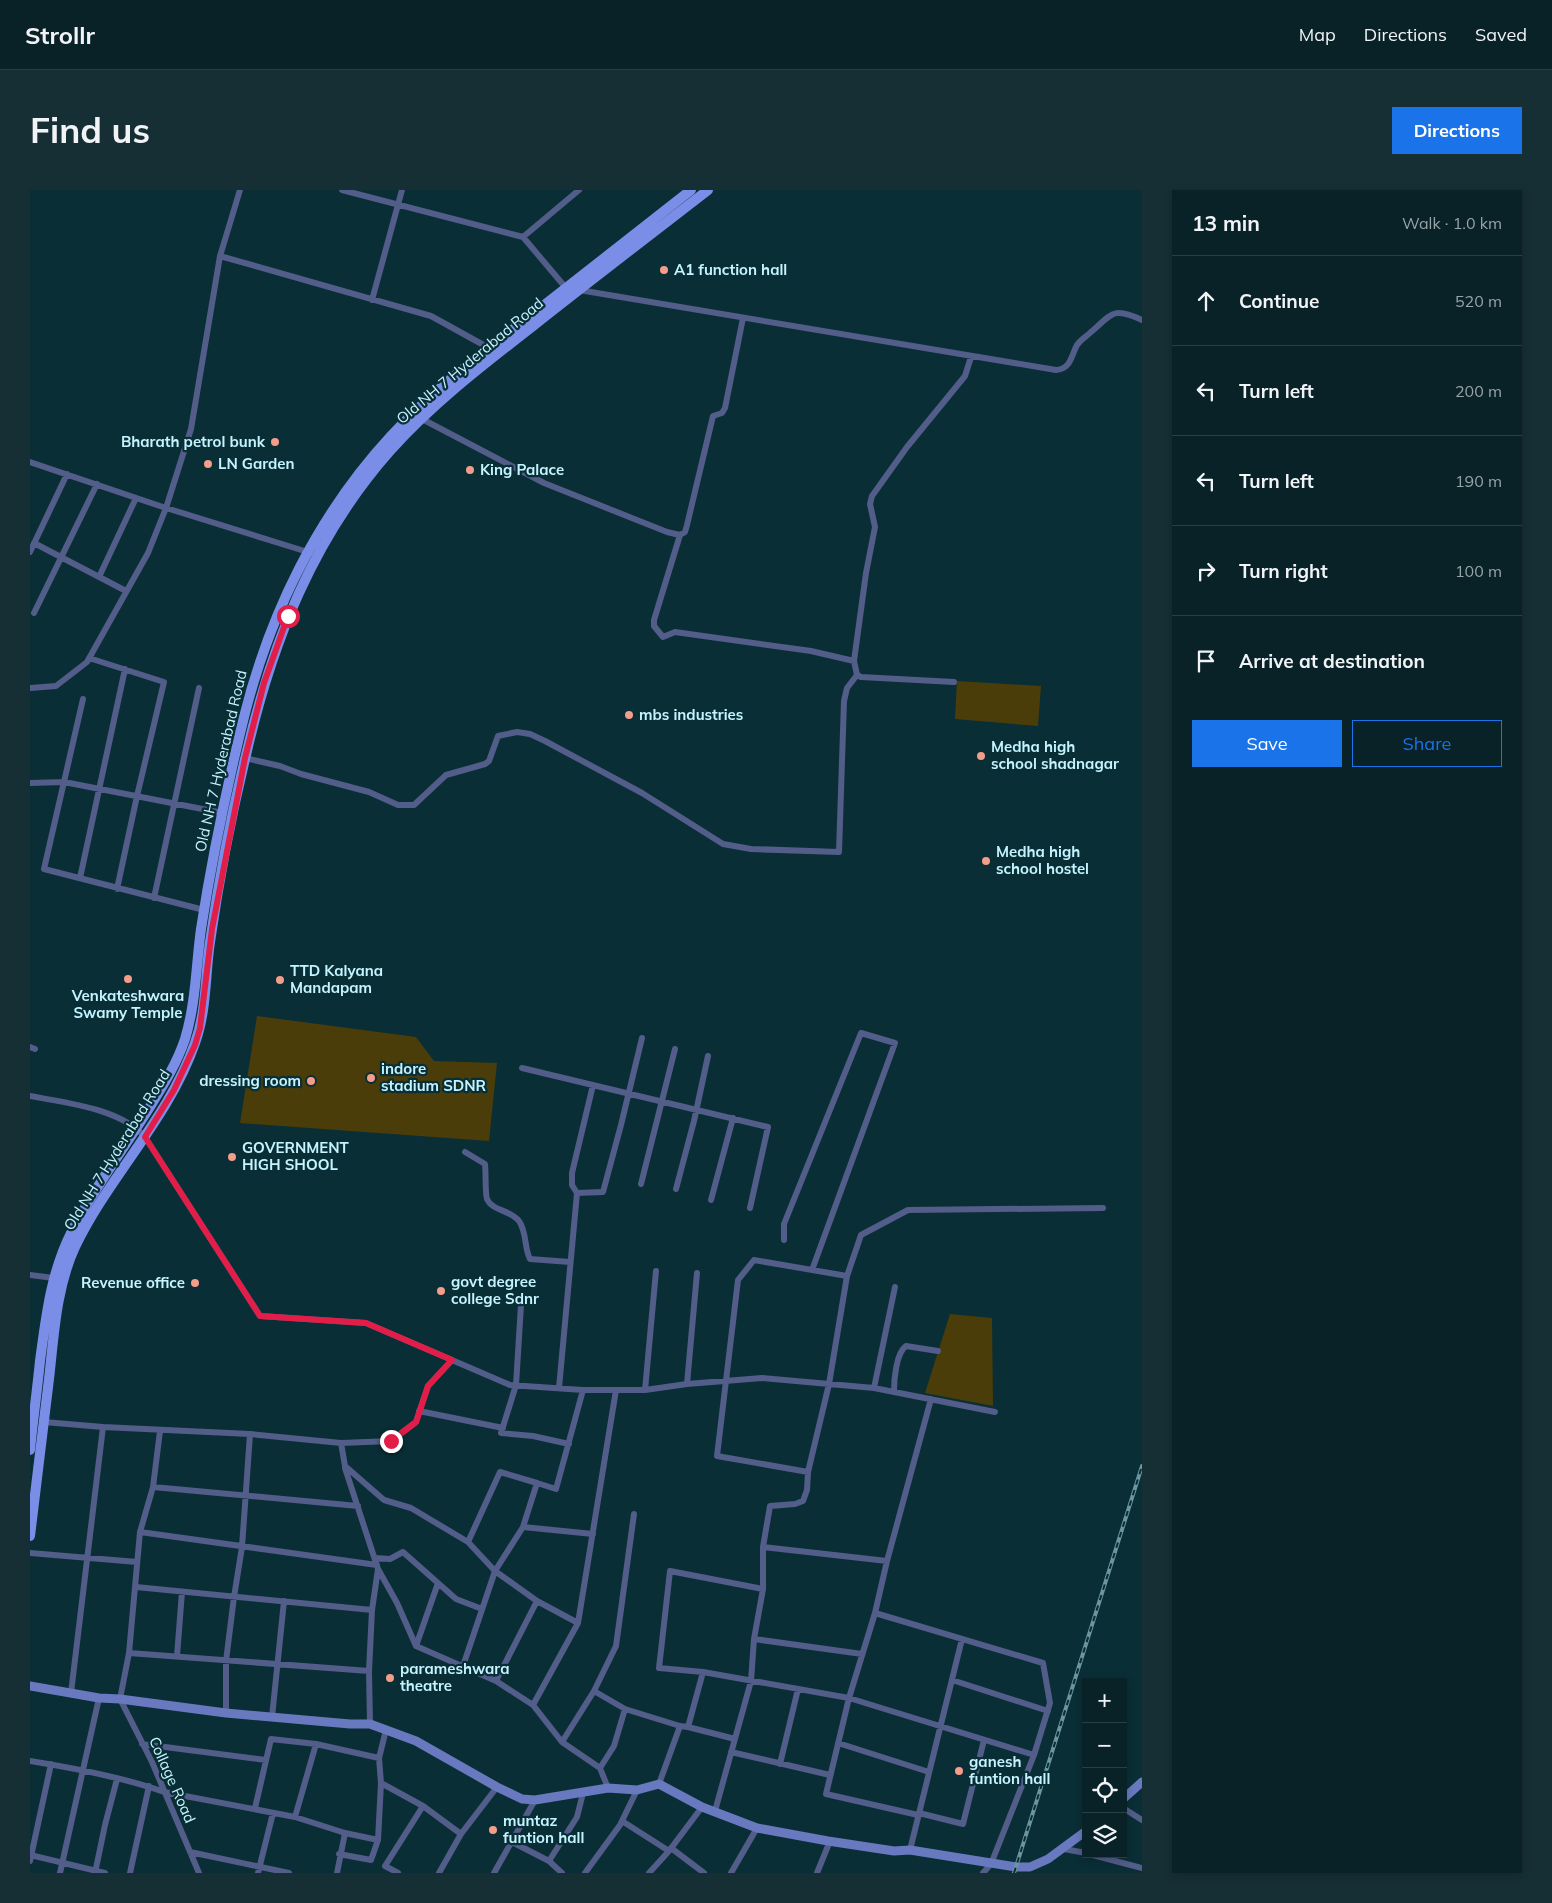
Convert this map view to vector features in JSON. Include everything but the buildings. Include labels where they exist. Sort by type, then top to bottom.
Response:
[{"type":"main road","name":"Old NH 7 Hyderabad Road","points":[[30,1536],[32,1506],[56,1316],[65,1274],[73,1251],[87,1225],[178,1083],[195,1045],[200,1028],[212,929],[245,758],[264,683],[312,554],[332,512],[360,472],[391,436],[427,400],[489,348],[691,190]]},
{"type":"main road","name":"Old NH 7 Hyderabad Road","points":[[30,1450],[35,1369],[54,1278],[71,1233],[171,1072],[184,1043],[190,1019],[204,910],[245,713],[266,644],[284,599],[312,554],[362,486],[388,453],[422,419],[491,359],[708,190]]},
{"type":"main road","points":[[30,1686],[99,1698],[226,1713],[370,1724],[416,1741],[522,1799],[535,1800],[608,1788],[637,1790],[659,1784],[702,1807],[757,1828],[894,1851],[910,1850],[1032,1870],[1064,1849],[1082,1834]]},
{"type":"main road","points":[[1127,1795],[1142,1782]]},
{"type":"street","points":[[30,688],[56,686],[87,662],[148,553],[166,508],[191,429],[220,256],[240,190]]},
{"type":"street","points":[[342,190],[523,237],[566,288]]},
{"type":"street","points":[[372,300],[402,190]]},
{"type":"street","points":[[523,237],[579,190]]},
{"type":"street","points":[[220,256],[431,316],[489,348]]},
{"type":"street","points":[[579,290],[971,357],[1061,370],[1072,359],[1081,339],[1113,313],[1121,313],[1142,320]]},
{"type":"street","points":[[743,318],[725,408],[722,413],[713,416],[687,525],[685,532],[680,535],[654,620],[654,626],[664,637],[675,632],[811,651],[854,661]]},
{"type":"street","points":[[245,758],[280,766],[301,774],[369,792],[398,805],[414,805],[430,792],[436,782],[446,775],[485,764],[489,761],[498,736],[517,732],[530,734],[570,753],[642,793],[723,844],[751,848],[839,852],[844,701],[847,688],[857,675],[854,661],[866,573],[875,527],[870,504],[872,496],[907,447],[965,376],[971,357]]},
{"type":"street","points":[[422,419],[544,483],[667,532],[680,535]]},
{"type":"street","points":[[30,462],[166,508],[312,554]]},
{"type":"street","points":[[30,552],[67,474]]},
{"type":"street","points":[[34,613],[97,484]]},
{"type":"street","points":[[99,577],[136,498]]},
{"type":"street","points":[[34,543],[126,591]]},
{"type":"street","points":[[89,658],[164,682],[136,796],[117,889]]},
{"type":"street","points":[[80,878],[125,669]]},
{"type":"street","points":[[857,675],[861,677],[954,682]]},
{"type":"street","points":[[154,898],[199,688]]},
{"type":"street","points":[[83,699],[44,869],[204,910]]},
{"type":"street","points":[[30,783],[64,782],[224,813]]},
{"type":"street","points":[[784,1240],[784,1224],[861,1033],[895,1043],[812,1270]]},
{"type":"street","points":[[577,1193],[603,1192],[642,1038]]},
{"type":"street","points":[[641,1184],[675,1049]]},
{"type":"street","points":[[676,1189],[708,1056]]},
{"type":"street","points":[[522,1068],[768,1127],[750,1208]]},
{"type":"street","points":[[559,1388],[577,1193],[572,1185],[572,1173],[593,1085]]},
{"type":"street","points":[[30,1096],[92,1107],[137,1128],[145,1137],[260,1316],[366,1323],[510,1385],[583,1390],[645,1390],[725,1380],[762,1378],[874,1388],[995,1412]]},
{"type":"street","points":[[711,1200],[733,1118]]},
{"type":"street","points":[[465,1152],[485,1164],[487,1176],[486,1198],[492,1205],[511,1213],[520,1222],[530,1259],[570,1262]]},
{"type":"street","points":[[715,1811],[751,1681],[754,1639],[763,1589],[763,1547],[770,1506],[795,1504],[803,1501],[807,1490],[808,1472],[829,1384],[847,1276],[861,1234],[908,1210],[1103,1208]]},
{"type":"street","points":[[808,1472],[717,1456],[738,1280],[754,1260],[847,1276]]},
{"type":"street","points":[[645,1390],[656,1270]]},
{"type":"street","points":[[687,1384],[697,1274]]},
{"type":"street","points":[[30,1275],[54,1278]]},
{"type":"street","points":[[874,1388],[895,1287]]},
{"type":"street","points":[[521,1305],[516,1385],[501,1433],[533,1436],[569,1444]]},
{"type":"street","points":[[894,1392],[895,1376],[903,1348],[906,1346],[938,1351]]},
{"type":"street","points":[[44,1422],[160,1431],[250,1434],[341,1443],[391,1441],[416,1422],[428,1386],[452,1360]]},
{"type":"street","points":[[468,1542],[500,1472],[556,1490],[583,1390]]},
{"type":"street","points":[[533,1705],[578,1623],[616,1390]]},
{"type":"street","points":[[931,1399],[887,1561],[875,1613],[849,1698],[826,1794],[963,1824],[984,1740]]},
{"type":"street","points":[[419,1411],[503,1428]]},
{"type":"street","points":[[72,1693],[103,1427]]},
{"type":"street","points":[[120,1699],[129,1653],[140,1532],[154,1487],[160,1431]]},
{"type":"street","points":[[226,1713],[226,1661],[242,1547],[250,1434]]},
{"type":"street","points":[[341,1443],[345,1466],[378,1567],[398,1604],[416,1646],[496,1681],[533,1705],[562,1742],[600,1768],[608,1788]]},
{"type":"street","points":[[345,1466],[384,1500],[411,1508],[468,1542],[495,1571],[537,1601],[578,1623]]},
{"type":"street","points":[[463,1666],[495,1571],[523,1527],[537,1483]]},
{"type":"street","points":[[154,1487],[358,1506]]},
{"type":"street","points":[[562,1742],[594,1690],[616,1646],[634,1514]]},
{"type":"street","points":[[523,1527],[593,1534]]},
{"type":"street","points":[[140,1532],[378,1567]]},
{"type":"street","points":[[763,1547],[887,1561]]},
{"type":"street","points":[[375,1558],[390,1559],[403,1552],[456,1599],[482,1609]]},
{"type":"street","points":[[30,1553],[136,1562]]},
{"type":"street","points":[[370,1724],[369,1671],[372,1610],[378,1567]]},
{"type":"street","points":[[763,1589],[670,1571],[659,1668],[703,1672],[849,1698],[1034,1755]]},
{"type":"street","points":[[416,1646],[438,1583]]},
{"type":"street","points":[[136,1587],[372,1610]]},
{"type":"street","points":[[177,1656],[182,1592]]},
{"type":"street","points":[[272,1717],[284,1601]]},
{"type":"street","points":[[496,1681],[537,1601]]},
{"type":"street","points":[[875,1613],[1043,1663],[1050,1703],[1034,1755],[991,1864],[983,1873]]},
{"type":"street","points":[[910,1850],[962,1638]]},
{"type":"street","points":[[754,1639],[862,1654]]},
{"type":"street","points":[[129,1653],[369,1671]]},
{"type":"street","points":[[688,1727],[703,1672]]},
{"type":"street","points":[[952,1680],[1048,1710]]},
{"type":"street","points":[[780,1764],[798,1689]]},
{"type":"street","points":[[594,1690],[625,1709],[680,1726],[735,1739]]},
{"type":"street","points":[[60,1873],[99,1698]]},
{"type":"street","name":"Collage Road","points":[[120,1699],[132,1718],[142,1744],[152,1762],[199,1873]]},
{"type":"street","points":[[600,1768],[614,1746],[625,1709]]},
{"type":"street","points":[[659,1784],[680,1726]]},
{"type":"street","points":[[340,1854],[371,1860],[378,1840],[381,1783],[379,1758],[386,1730]]},
{"type":"street","points":[[255,1808],[270,1739],[316,1744],[379,1758]]},
{"type":"street","points":[[838,1743],[929,1772]]},
{"type":"street","points":[[142,1744],[266,1760]]},
{"type":"street","points":[[295,1817],[316,1744]]},
{"type":"street","points":[[731,1752],[830,1775]]},
{"type":"street","points":[[30,1761],[149,1786],[164,1792],[295,1817],[345,1833],[378,1840]]},
{"type":"street","points":[[51,1764],[30,1857],[63,1862],[105,1873]]},
{"type":"street","points":[[96,1872],[105,1825],[118,1779]]},
{"type":"street","points":[[381,1783],[423,1806],[461,1834]]},
{"type":"street","points":[[130,1873],[149,1786]]},
{"type":"street","points":[[439,1873],[461,1834],[497,1787]]},
{"type":"street","points":[[584,1873],[622,1821],[637,1790]]},
{"type":"street","points":[[549,1862],[577,1817],[583,1793]]},
{"type":"street","points":[[494,1873],[535,1800]]},
{"type":"street","points":[[398,1873],[385,1866],[423,1806]]},
{"type":"street","points":[[648,1873],[670,1849],[702,1807]]},
{"type":"street","points":[[1127,1811],[1142,1820]]},
{"type":"street","points":[[258,1869],[273,1813]]},
{"type":"street","points":[[622,1821],[670,1849],[704,1873]]},
{"type":"street","points":[[731,1873],[757,1828]]},
{"type":"street","points":[[336,1873],[345,1833]]},
{"type":"street","points":[[817,1873],[830,1841]]},
{"type":"street","points":[[512,1842],[549,1862],[562,1873]]},
{"type":"street","points":[[1064,1849],[1082,1853]]},
{"type":"street","points":[[190,1852],[258,1869],[289,1873]]},
{"type":"street","points":[[1103,1858],[1142,1868]]},
{"type":"shaded area","points":[[957,681],[1041,686],[1038,726],[955,719]]},
{"type":"shaded area","name":"indore stadium SDNR","points":[[257,1016],[416,1037],[434,1061],[497,1063],[489,1141],[240,1123]]},
{"type":"shaded area","points":[[950,1314],[992,1318],[993,1406],[925,1393]]},
{"type":"railway","points":[[1014,1873],[1142,1466]]},
{"type":"place","name":"A1 function hall","points":[[664,270]]},
{"type":"place","name":"Bharath petrol bunk","points":[[275,442]]},
{"type":"place","name":"LN Garden","points":[[208,464]]},
{"type":"place","name":"King Palace","points":[[470,470]]},
{"type":"place","name":"mbs industries","points":[[629,715]]},
{"type":"place","name":"Medha high school shadnagar","points":[[981,756]]},
{"type":"place","name":"Medha high school hostel","points":[[986,861]]},
{"type":"place","name":"Venkateshwara Swamy Temple","points":[[128,979]]},
{"type":"place","name":"TTD Kalyana Mandapam","points":[[280,980]]},
{"type":"place","name":"indore stadium SDNR","points":[[371,1078]]},
{"type":"place","name":"dressing room","points":[[311,1081]]},
{"type":"place","name":"GOVERNMENT HIGH SHOOL","points":[[232,1157]]},
{"type":"place","name":"Revenue office","points":[[195,1283]]},
{"type":"place","name":"govt degree college Sdnr","points":[[441,1291]]},
{"type":"place","name":"parameshwara theatre","points":[[390,1678]]},
{"type":"place","name":"ganesh funtion hall","points":[[959,1771]]},
{"type":"place","name":"muntaz funtion hall","points":[[493,1830]]},
{"type":"route","points":[[288,616],[264,683],[245,758],[216,904],[200,1028],[185,1069],[145,1137],[260,1316],[366,1323],[452,1360],[428,1386],[416,1422],[391,1441]]}]
